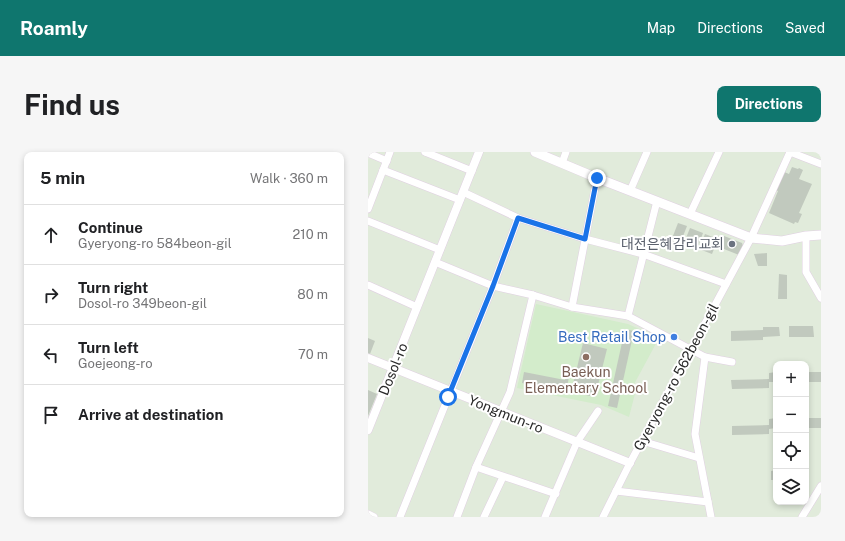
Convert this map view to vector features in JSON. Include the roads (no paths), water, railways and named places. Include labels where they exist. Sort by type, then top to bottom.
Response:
[{"type":"main road","points":[[535,152],[750,238],[782,242],[806,236],[821,236]]},
{"type":"street","points":[[368,209],[390,152]]},
{"type":"street","points":[[425,152],[472,171]]},
{"type":"street","name":"Dosol-ro","points":[[368,430],[479,152]]},
{"type":"street","points":[[562,163],[566,152]]},
{"type":"street","points":[[630,191],[647,152]]},
{"type":"street","points":[[690,214],[719,152]]},
{"type":"street","points":[[790,152],[821,164]]},
{"type":"street","name":"Gyeryong-ro 562beon-gil","points":[[603,517],[630,463],[692,350],[750,238],[790,152]]},
{"type":"street","points":[[368,153],[387,161]]},
{"type":"street","points":[[383,170],[460,200]]},
{"type":"street","points":[[572,307],[597,178]]},
{"type":"street","points":[[463,192],[518,218],[585,239],[643,254],[726,284]]},
{"type":"street","points":[[628,316],[657,201]]},
{"type":"street","points":[[400,517],[493,286],[518,218]]},
{"type":"street","points":[[368,221],[440,250]]},
{"type":"street","points":[[806,236],[806,272],[821,298]]},
{"type":"street","points":[[435,262],[493,286],[533,295],[572,307],[628,316],[705,357],[732,362]]},
{"type":"street","points":[[368,285],[417,307]]},
{"type":"street","points":[[457,517],[476,467],[510,392],[533,295]]},
{"type":"street","points":[[705,357],[695,434],[711,517]]},
{"type":"street","name":"Yongmun-ro","points":[[368,358],[630,463]]},
{"type":"street","points":[[546,517],[578,442],[598,411]]},
{"type":"street","points":[[642,441],[699,458]]},
{"type":"street","points":[[476,467],[556,494]]},
{"type":"street","points":[[484,517],[503,477]]},
{"type":"street","points":[[802,517],[821,486]]},
{"type":"street","points":[[616,491],[708,502]]},
{"type":"street","points":[[368,514],[374,517]]},
{"type":"place","name":"대전은혜감리교회","points":[[732,244]]},
{"type":"place","name":"Best Retail Shop","points":[[674,337]]},
{"type":"place","name":"Baekun Elementary School","points":[[586,357]]}]
